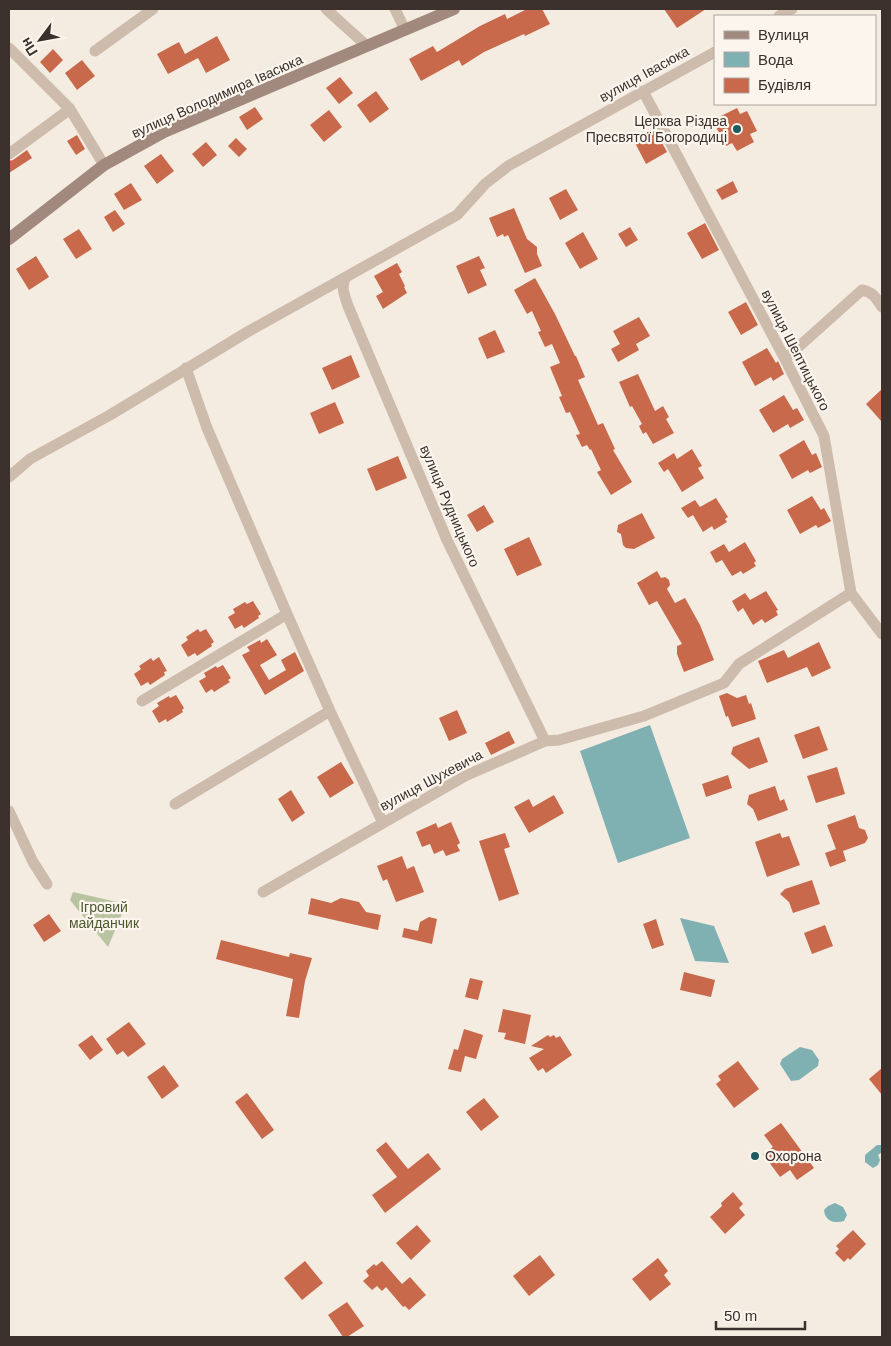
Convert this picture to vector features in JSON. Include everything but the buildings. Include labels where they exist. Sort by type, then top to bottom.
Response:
[{"type":"street","points":[[95,51],[153,9]]},
{"type":"street","points":[[326,9],[367,46]]},
{"type":"street","points":[[395,9],[404,30]]},
{"type":"street","name":"вулиця Володимира Івасюка","points":[[9,239],[104,165],[164,132],[454,9]]},
{"type":"street","points":[[781,15],[792,9]]},
{"type":"street","points":[[9,48],[70,109],[104,165]]},
{"type":"street","name":"вулиця Івасюка","points":[[9,477],[30,459],[110,415],[249,331],[457,215],[485,184],[508,166],[714,53]]},
{"type":"street","name":"вулиця Шептицького","points":[[643,91],[785,358],[824,436],[852,593],[882,634]]},
{"type":"street","points":[[9,154],[70,109]]},
{"type":"street","name":"вулиця Рудницького","points":[[346,277],[342,282],[348,306],[447,540],[546,741]]},
{"type":"street","points":[[785,358],[862,290],[876,297],[882,307]]},
{"type":"street","points":[[186,368],[206,428],[330,711],[383,823]]},
{"type":"street","name":"вулиця Шухевича","points":[[263,892],[465,776],[546,741],[559,740],[644,716],[724,684],[739,664],[852,593]]},
{"type":"street","points":[[142,701],[287,614]]},
{"type":"street","points":[[175,804],[330,711]]},
{"type":"street","points":[[9,811],[33,862],[47,884]]},
{"type":"green space","name":"Ігровий майданчик","points":[[73,892],[126,904],[108,947],[70,900]]},
{"type":"water","points":[[650,725],[690,838],[618,863],[580,751]]},
{"type":"water","points":[[680,918],[714,926],[729,963],[695,961]]},
{"type":"water","points":[[800,1047],[812,1050],[819,1060],[818,1066],[799,1080],[791,1081],[780,1064],[782,1059]]},
{"type":"water","points":[[877,1145],[882,1145],[882,1152],[878,1155],[880,1160],[878,1165],[873,1168],[865,1162],[865,1155]]},
{"type":"water","points":[[835,1203],[843,1207],[847,1215],[844,1221],[834,1222],[826,1217],[824,1210]]},
{"type":"place","name":"Церква Різдва Пресвятої Богородиці","points":[[737,129]]},
{"type":"place","name":"Охорона","points":[[755,1156]]}]
